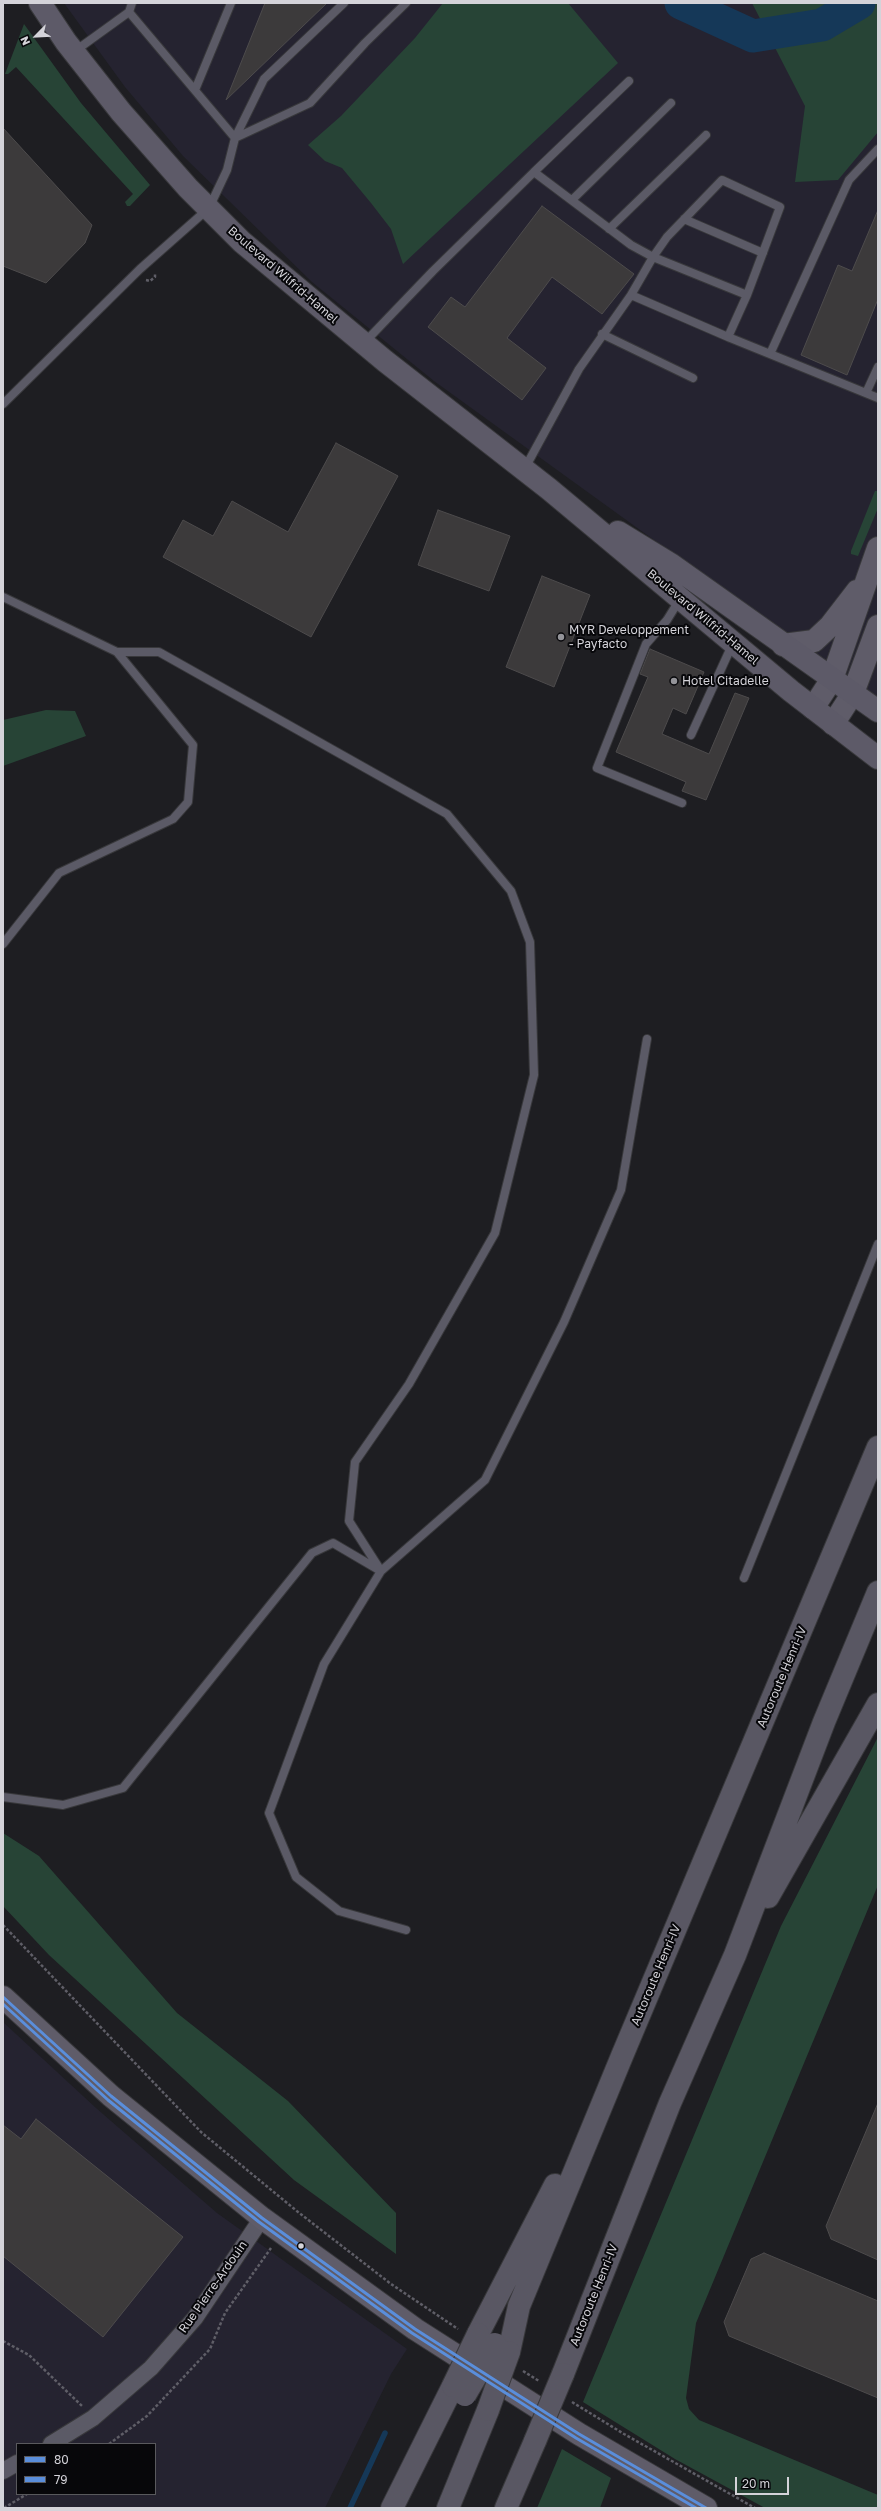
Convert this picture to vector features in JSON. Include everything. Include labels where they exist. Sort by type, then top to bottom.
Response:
[{"type":"highway","name":"Autoroute Henri-IV","points":[[486,2340],[520,2306],[622,2056],[878,1447]]},
{"type":"highway","name":"Autoroute Henri-IV","points":[[506,2508],[563,2374],[670,2103],[735,1955],[824,1722],[878,1592]]},
{"type":"highway","points":[[735,1955],[878,1704]]},
{"type":"highway","points":[[392,2508],[486,2340],[622,2056]]},
{"type":"highway","points":[[448,2508],[488,2410],[486,2340]]},
{"type":"highway","points":[[409,2508],[459,2390]]},
{"type":"main road","name":"Boulevard Wilfrid-Hamel","points":[[40,3],[74,52],[121,112],[188,188],[242,242],[364,344],[549,489],[813,708],[878,758]]},
{"type":"main road","name":"Boulevard Wilfrid-Hamel","points":[[549,489],[672,565],[878,712]]},
{"type":"street","points":[[813,708],[832,679],[878,548]]},
{"type":"street","points":[[783,645],[814,641],[830,626],[866,579]]},
{"type":"street","points":[[834,724],[853,693],[878,626]]},
{"type":"street","points":[[3,1997],[111,2096],[262,2218],[415,2329],[579,2434],[706,2508]]},
{"type":"street","name":"Rue Pierre-Ardouin","points":[[52,2443],[94,2418],[151,2368],[195,2318],[262,2218]]},
{"type":"street","points":[[3,2471],[16,2464]]},
{"type":"lane","points":[[74,52],[129,12],[132,3]]},
{"type":"lane","points":[[195,90],[231,3]]},
{"type":"lane","points":[[3,404],[140,269],[209,208],[226,170],[235,138],[264,79],[344,3]]},
{"type":"lane","points":[[235,138],[310,103],[365,43],[406,3]]},
{"type":"lane","points":[[129,12],[235,138]]},
{"type":"lane","points":[[364,344],[433,270],[629,81]]},
{"type":"lane","points":[[572,200],[671,103]]},
{"type":"lane","points":[[609,229],[706,135]]},
{"type":"lane","points":[[770,354],[849,180],[878,149]]},
{"type":"lane","points":[[534,172],[609,229],[653,257],[747,295]]},
{"type":"lane","points":[[524,470],[579,369],[602,334],[631,296],[653,257],[667,237],[722,180],[780,207],[747,295],[728,337]]},
{"type":"lane","points":[[684,219],[763,252]]},
{"type":"lane","points":[[631,296],[878,398]]},
{"type":"lane","points":[[602,334],[694,378]]},
{"type":"lane","points":[[866,393],[878,367]]},
{"type":"lane","points":[[3,597],[117,652],[193,745],[188,802],[173,818],[59,873],[3,944]]},
{"type":"lane","points":[[681,598],[667,620],[646,644],[596,768],[682,803]]},
{"type":"lane","points":[[691,735],[733,642]]},
{"type":"lane","points":[[117,652],[159,652],[447,814],[511,891],[530,942],[534,1074],[495,1233],[409,1384],[355,1462],[349,1521],[382,1571]]},
{"type":"lane","points":[[406,1930],[339,1911],[296,1877],[269,1813],[324,1664],[382,1571],[485,1480],[564,1322],[621,1190],[647,1039]]},
{"type":"lane","points":[[744,1578],[878,1244]]},
{"type":"lane","points":[[3,1797],[63,1805],[123,1788],[312,1553],[333,1543],[382,1571]]},
{"type":"path","points":[[3,1925],[201,2132],[298,2212],[391,2284],[486,2340]]},
{"type":"path","points":[[110,2443],[147,2416],[210,2349],[224,2313],[281,2231],[298,2212]]},
{"type":"path","points":[[3,2341],[29,2354],[94,2418]]},
{"type":"path","points":[[522,2370],[542,2382]]},
{"type":"path","points":[[569,2400],[624,2434],[755,2508]]},
{"type":"path","points":[[4,2508],[25,2495]]},
{"type":"shaded area","points":[[64,3],[878,3],[878,702],[434,381],[312,282],[183,156],[125,87]]},
{"type":"shaded area","points":[[3,2022],[96,2108],[217,2213],[407,2349],[391,2374],[325,2508],[3,2508]]},
{"type":"green space","points":[[443,3],[568,3],[618,63],[403,264],[391,229],[371,203],[342,168],[325,161],[308,145],[341,116],[415,38]]},
{"type":"green space","points":[[752,3],[878,3],[878,132],[838,180],[795,182],[805,106]]},
{"type":"green space","points":[[24,24],[81,103],[150,185],[130,206],[127,206],[125,202],[133,194],[16,67],[8,74],[5,74]]},
{"type":"green space","points":[[875,491],[878,491],[878,508],[858,556],[851,554],[851,551]]},
{"type":"green space","points":[[46,710],[75,711],[86,736],[3,766],[3,720]]},
{"type":"green space","points":[[878,1737],[878,1885],[696,2323],[686,2398],[689,2409],[699,2420],[878,2495],[878,2508],[765,2508],[675,2459],[583,2402],[781,1926]]},
{"type":"green space","points":[[3,1833],[39,1856],[177,2013],[288,2101],[396,2213],[396,2254],[294,2180],[49,1955],[3,1906]]},
{"type":"green space","points":[[562,2449],[611,2478],[600,2508],[537,2508]]},
{"type":"building","points":[[265,3],[327,3],[226,100]]},
{"type":"building","points":[[3,128],[92,225],[85,243],[46,283],[3,266]]},
{"type":"building","points":[[542,206],[634,274],[602,314],[552,277],[507,338],[546,368],[522,400],[428,327],[451,297],[465,307]]},
{"type":"building","points":[[878,210],[878,299],[847,375],[801,355],[838,265],[852,271]]},
{"type":"building","points":[[336,443],[398,476],[311,637],[163,557],[183,520],[213,536],[232,501],[288,532]]},
{"type":"building","points":[[438,510],[510,536],[489,591],[418,565]]},
{"type":"building","points":[[542,576],[590,595],[554,687],[506,667]]},
{"type":"building","points":[[650,649],[704,672],[686,714],[673,708],[662,734],[709,754],[735,693],[749,698],[706,800],[682,791],[686,782],[616,752],[648,677],[640,674]]},
{"type":"building","points":[[878,2103],[878,2260],[831,2239],[826,2226]]},
{"type":"building","points":[[36,2119],[183,2237],[103,2337],[3,2256],[3,2125],[21,2139]]},
{"type":"building","points":[[764,2253],[878,2301],[878,2398],[729,2336],[724,2322],[751,2259]]},
{"type":"waterway","points":[[681,3],[753,36],[822,25],[859,3]]},
{"type":"waterway","points":[[350,2508],[385,2433]]},
{"type":"transit line","name":"80","points":[[3,1997],[111,2096],[262,2218],[415,2329],[579,2434],[706,2508]]},
{"type":"transit line","name":"79","points":[[3,2004],[108,2100],[259,2222],[412,2333],[576,2438],[696,2508]]},
{"type":"place","name":"MYR Developpement - Payfacto","points":[[561,637]]},
{"type":"place","name":"Hotel Citadelle","points":[[674,681]]}]
